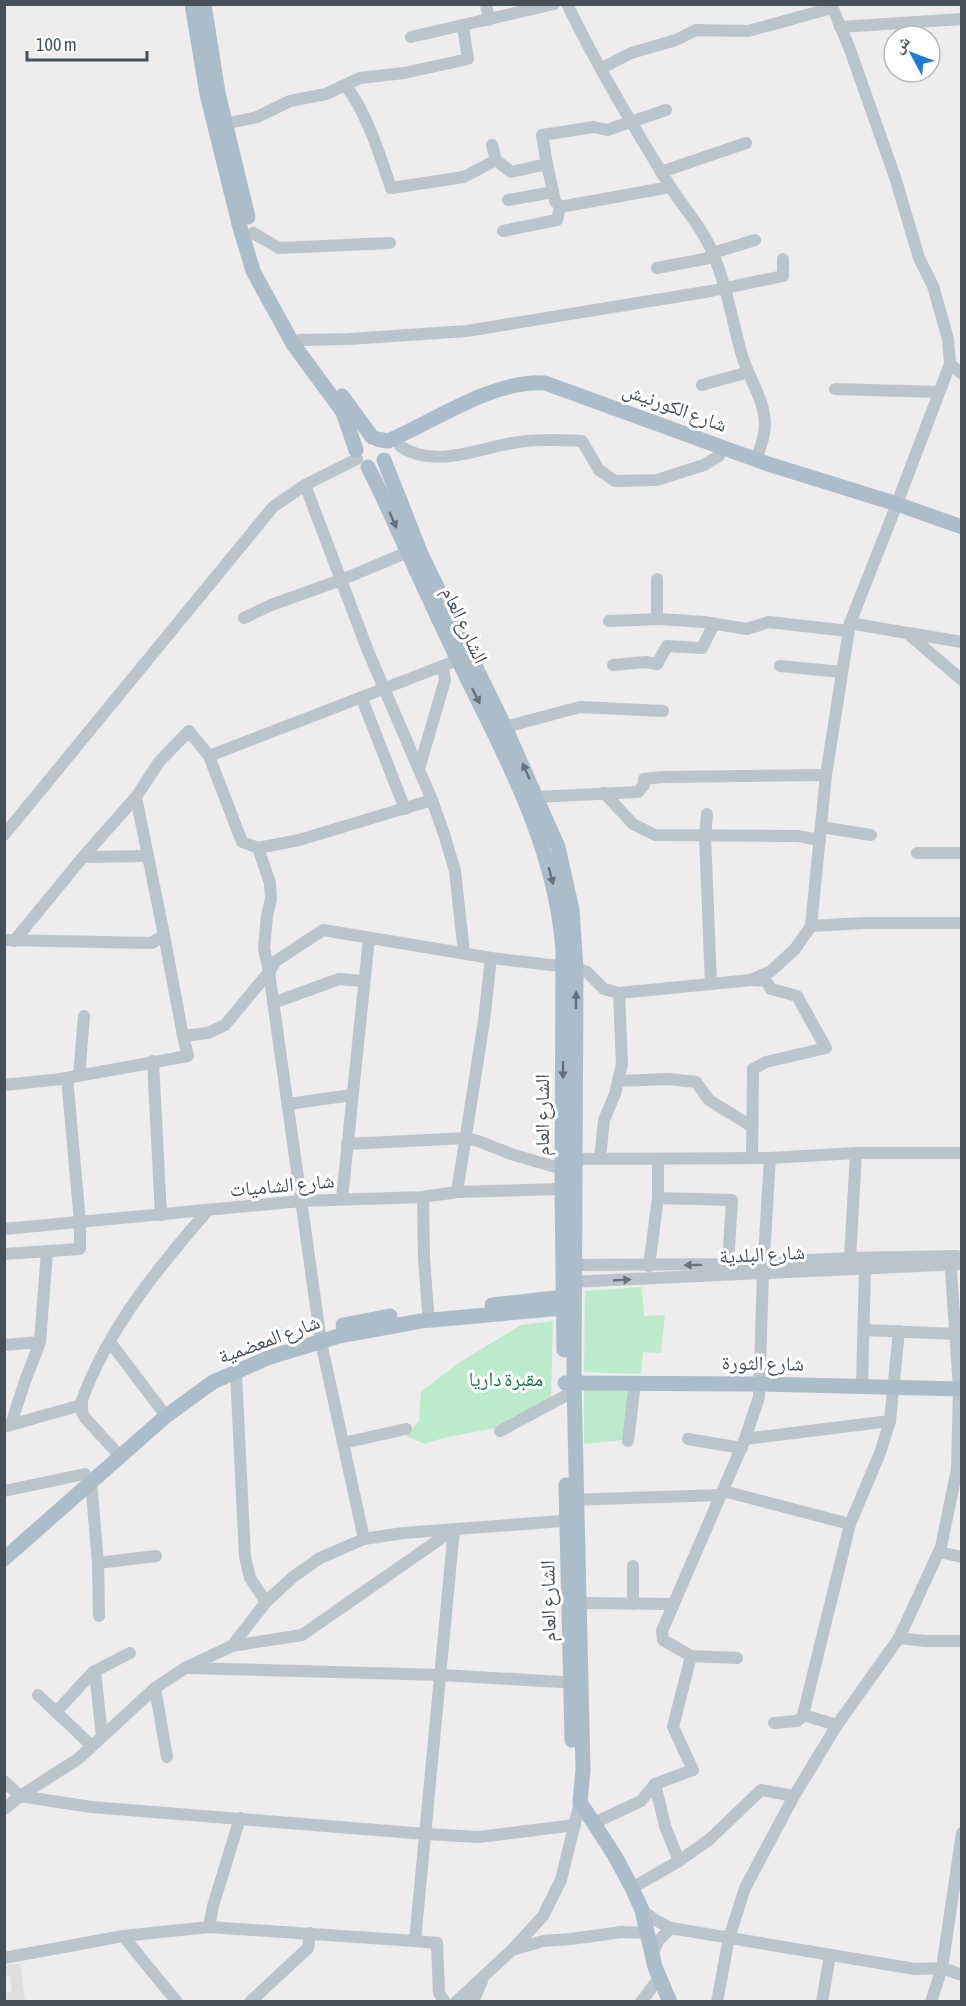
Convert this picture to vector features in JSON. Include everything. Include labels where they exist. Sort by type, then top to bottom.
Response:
[{"type":"main road","points":[[192,4],[207,94],[262,268],[300,340],[375,438],[385,447],[384,459],[377,466],[360,459],[360,443],[375,438]]},
{"type":"main road","points":[[204,4],[225,124],[247,226]]},
{"type":"main road","name":"الشارع العام","points":[[247,226],[253,271],[292,344],[343,412],[360,459],[505,727],[537,797],[564,866],[573,920],[569,967],[566,1164],[569,1265]]},
{"type":"main road","name":"شارع الكورنيش","points":[[375,438],[388,441],[494,391],[529,382],[546,383],[895,509],[962,538]]},
{"type":"main road","name":"شارع الكورنيش","points":[[384,459],[400,446],[498,398],[526,390],[574,401],[766,473],[962,528]]},
{"type":"main road","name":"الشارع العام","points":[[384,459],[413,555],[458,660],[522,794],[542,847],[559,908],[569,967]]},
{"type":"main road","name":"الشارع العام","points":[[566,1164],[562,1189],[573,1293],[568,1387],[576,1683],[573,1771],[580,1802]]},
{"type":"main road","name":"شارع المعضمية","points":[[164,1414],[213,1382],[321,1338],[346,1324],[573,1293]]},
{"type":"main road","name":"شارع المعضمية","points":[[4,1546],[164,1414],[202,1385],[233,1369],[321,1338],[573,1293]]},
{"type":"main road","name":"شارع الثورة","points":[[568,1387],[635,1383],[961,1389]]},
{"type":"main road","name":"شارع المعضمية","points":[[4,1559],[88,1478]]},
{"type":"main road","points":[[572,1521],[580,1603],[576,1683]]},
{"type":"main road","points":[[580,1802],[632,1888],[642,1910],[652,1956],[670,2001]]},
{"type":"street","points":[[486,4],[489,20]]},
{"type":"street","points":[[411,38],[554,4]]},
{"type":"street","points":[[567,4],[613,93],[670,187],[693,218],[713,255],[726,287],[741,354],[765,416],[764,436],[756,460]]},
{"type":"street","points":[[602,68],[631,53],[676,40],[696,30],[748,31],[831,6],[849,47],[895,177],[918,258],[933,286],[948,339],[950,364],[849,627],[826,775],[811,926],[795,949],[771,970],[751,980]]},
{"type":"street","points":[[840,27],[962,19]]},
{"type":"street","points":[[225,124],[257,117],[290,101],[326,94],[360,78],[404,73],[468,59],[462,27]]},
{"type":"street","points":[[345,86],[354,94],[380,155],[391,188],[464,177],[496,160]]},
{"type":"street","points":[[560,207],[555,201],[542,135],[594,127],[607,130],[666,110]]},
{"type":"street","points":[[661,172],[746,143]]},
{"type":"street","points":[[492,145],[496,160],[512,172],[548,164]]},
{"type":"street","points":[[560,207],[670,187]]},
{"type":"street","points":[[508,200],[553,192]]},
{"type":"street","points":[[503,231],[557,220],[560,207]]},
{"type":"street","points":[[247,226],[279,248],[390,243]]},
{"type":"street","points":[[657,268],[713,255],[756,240]]},
{"type":"street","points":[[300,340],[467,331],[783,276],[783,259]]},
{"type":"street","points":[[950,364],[962,374]]},
{"type":"street","points":[[702,385],[748,372]]},
{"type":"street","points":[[835,389],[939,392]]},
{"type":"street","points":[[400,446],[409,453],[449,457],[513,442],[582,441],[599,470],[615,481],[657,480],[704,465],[719,456]]},
{"type":"street","points":[[4,835],[273,507],[305,485],[360,459]]},
{"type":"street","points":[[305,485],[341,580],[432,800],[455,871],[464,953]]},
{"type":"street","points":[[244,618],[271,605],[413,555]]},
{"type":"street","points":[[657,579],[657,619]]},
{"type":"street","points":[[609,621],[657,619],[747,629],[769,622],[907,633],[962,642]]},
{"type":"street","points":[[613,665],[646,662],[657,664],[667,646],[702,648],[714,624]]},
{"type":"street","points":[[907,633],[962,680]]},
{"type":"street","points":[[209,756],[362,699],[458,660]]},
{"type":"street","points":[[419,769],[444,680],[443,666]]},
{"type":"street","points":[[780,666],[842,672]]},
{"type":"street","points":[[362,699],[405,809]]},
{"type":"street","points":[[505,727],[580,706],[663,711]]},
{"type":"street","points":[[9,940],[136,797],[159,762],[189,731],[209,756],[242,842],[258,848],[299,840],[432,800]]},
{"type":"street","points":[[537,797],[638,792],[644,785],[644,779],[663,777],[826,775]]},
{"type":"street","points":[[604,794],[633,824],[655,835],[798,836],[820,840]]},
{"type":"street","points":[[4,1085],[73,1077],[188,1056],[136,797]]},
{"type":"street","points":[[707,813],[705,836],[711,984]]},
{"type":"street","points":[[821,827],[871,836]]},
{"type":"street","points":[[258,848],[270,883],[271,899],[264,948],[321,1338],[364,1539]]},
{"type":"street","points":[[917,853],[962,853]]},
{"type":"street","points":[[82,856],[148,856]]},
{"type":"street","points":[[811,926],[865,923],[962,923]]},
{"type":"street","points":[[183,1036],[208,1034],[225,1025],[276,961],[323,930],[491,958],[569,967],[587,972],[604,989],[619,993],[751,980],[766,981],[771,989],[797,996],[826,1048],[766,1062],[753,1069],[752,1158]]},
{"type":"street","points":[[9,940],[152,944],[164,935]]},
{"type":"street","points":[[342,1199],[369,938]]},
{"type":"street","points":[[457,1192],[484,1021],[491,958]]},
{"type":"street","points":[[273,1003],[339,979],[363,981]]},
{"type":"street","points":[[600,1159],[604,1120],[615,1094],[622,1064],[619,993]]},
{"type":"street","points":[[4,1254],[80,1249],[73,1077],[84,1016]]},
{"type":"street","points":[[153,1061],[161,1215]]},
{"type":"street","points":[[618,1081],[668,1079],[696,1082],[709,1100],[751,1125]]},
{"type":"street","points":[[288,1104],[352,1095]]},
{"type":"street","points":[[346,1144],[466,1138],[514,1155],[566,1164],[600,1159],[770,1158],[856,1153],[962,1153]]},
{"type":"street","points":[[850,1258],[856,1153]]},
{"type":"street","points":[[737,1658],[691,1656],[663,1640],[662,1631],[743,1444],[759,1397],[763,1268],[770,1158]]},
{"type":"street","points":[[649,1266],[658,1198],[658,1159]]},
{"type":"street","name":"شارع الشاميات","points":[[4,1228],[302,1201],[423,1197],[457,1192],[562,1189]]},
{"type":"street","points":[[423,1197],[428,1311]]},
{"type":"street","points":[[658,1198],[732,1200],[728,1264]]},
{"type":"street","points":[[117,1453],[85,1418],[81,1405],[84,1395],[110,1342],[139,1296],[208,1210]]},
{"type":"street","points":[[8,1425],[40,1342],[47,1251]]},
{"type":"street","name":"شارع البلدية","points":[[573,1293],[850,1258],[956,1260]]},
{"type":"street","points":[[717,2001],[729,1938],[745,1888],[794,1796],[837,1725],[899,1638],[939,1552],[957,1469],[961,1389],[956,1334],[956,1260]]},
{"type":"street","name":"شارع البلدية","points":[[569,1265],[728,1264],[763,1268],[864,1267],[956,1260]]},
{"type":"street","points":[[573,1293],[589,1273],[592,1265]]},
{"type":"street","points":[[862,1387],[864,1267]]},
{"type":"street","points":[[864,1330],[956,1334]]},
{"type":"street","points":[[805,1715],[803,1715],[850,1524],[880,1453],[890,1421],[899,1332]]},
{"type":"street","points":[[4,1345],[40,1342]]},
{"type":"street","points":[[110,1342],[164,1414]]},
{"type":"street","points":[[236,1373],[245,1557],[250,1578],[266,1602]]},
{"type":"street","points":[[628,1442],[635,1383]]},
{"type":"street","points":[[500,1431],[568,1387]]},
{"type":"street","points":[[8,1425],[81,1405]]},
{"type":"street","points":[[688,1439],[743,1444],[890,1421]]},
{"type":"street","points":[[343,1443],[406,1429]]},
{"type":"street","points":[[4,1491],[88,1478],[98,1563],[99,1616]]},
{"type":"street","points":[[572,1500],[722,1493],[850,1524]]},
{"type":"street","points":[[232,1646],[266,1602],[292,1577],[320,1558],[364,1539],[403,1533],[572,1521]]},
{"type":"street","points":[[4,1809],[20,1796],[78,1759],[155,1688],[184,1668],[232,1646],[302,1635],[454,1529]]},
{"type":"street","points":[[415,1941],[454,1529]]},
{"type":"street","points":[[939,1552],[962,1557]]},
{"type":"street","points":[[98,1563],[156,1556]]},
{"type":"street","points":[[633,1566],[633,1604]]},
{"type":"street","points":[[580,1603],[674,1604]]},
{"type":"street","points":[[899,1638],[962,1641]]},
{"type":"street","points":[[56,1712],[95,1671],[130,1653]]},
{"type":"street","points":[[594,1823],[641,1801],[655,1784],[693,1770],[673,1726],[691,1656]]},
{"type":"street","points":[[184,1668],[441,1675],[576,1683]]},
{"type":"street","points":[[95,1671],[102,1737]]},
{"type":"street","points":[[155,1688],[167,1757]]},
{"type":"street","points":[[38,1695],[92,1746]]},
{"type":"street","points":[[774,1723],[797,1721],[805,1715]]},
{"type":"street","points":[[805,1715],[837,1725]]},
{"type":"street","points":[[4,1780],[20,1796],[91,1807],[426,1834],[479,1837],[575,1825]]},
{"type":"street","points":[[655,1784],[665,1826],[679,1861]]},
{"type":"street","points":[[632,1888],[679,1861],[710,1839],[761,1790],[794,1796]]},
{"type":"street","points":[[456,2001],[512,1950],[543,1916],[561,1880],[580,1802]]},
{"type":"street","points":[[209,1927],[213,1906],[240,1818]]},
{"type":"street","points":[[931,2001],[942,1968],[962,1833]]},
{"type":"street","points":[[642,1910],[671,1928],[915,1969],[942,1968],[962,1975]]},
{"type":"street","points":[[4,1958],[123,1936],[209,1927],[437,1943],[439,1994],[445,2001]]},
{"type":"street","points":[[652,1956],[658,1941],[671,1928]]},
{"type":"street","points":[[512,1950],[543,1941],[571,1940],[621,1932],[647,1932]]},
{"type":"street","points":[[250,2001],[308,1948],[310,1933]]},
{"type":"street","points":[[123,1936],[177,2001]]},
{"type":"street","points":[[822,2001],[831,1955]]},
{"type":"street","points":[[473,2001],[484,1976]]},
{"type":"street","points":[[641,2001],[659,1978]]},
{"type":"shaded area","points":[[20,1964],[25,2001],[5,2001],[5,1993],[12,1992],[10,1976],[5,1976],[5,1965]]},
{"type":"green space","points":[[642,1287],[644,1316],[665,1315],[661,1353],[643,1352],[641,1374],[584,1372],[585,1291]]},
{"type":"green space","name":"مقبرة داريا","points":[[553,1321],[551,1398],[500,1427],[443,1438],[425,1444],[406,1436],[419,1421],[421,1392],[460,1362],[521,1325]]},
{"type":"green space","points":[[584,1390],[632,1391],[623,1440],[584,1444]]}]
